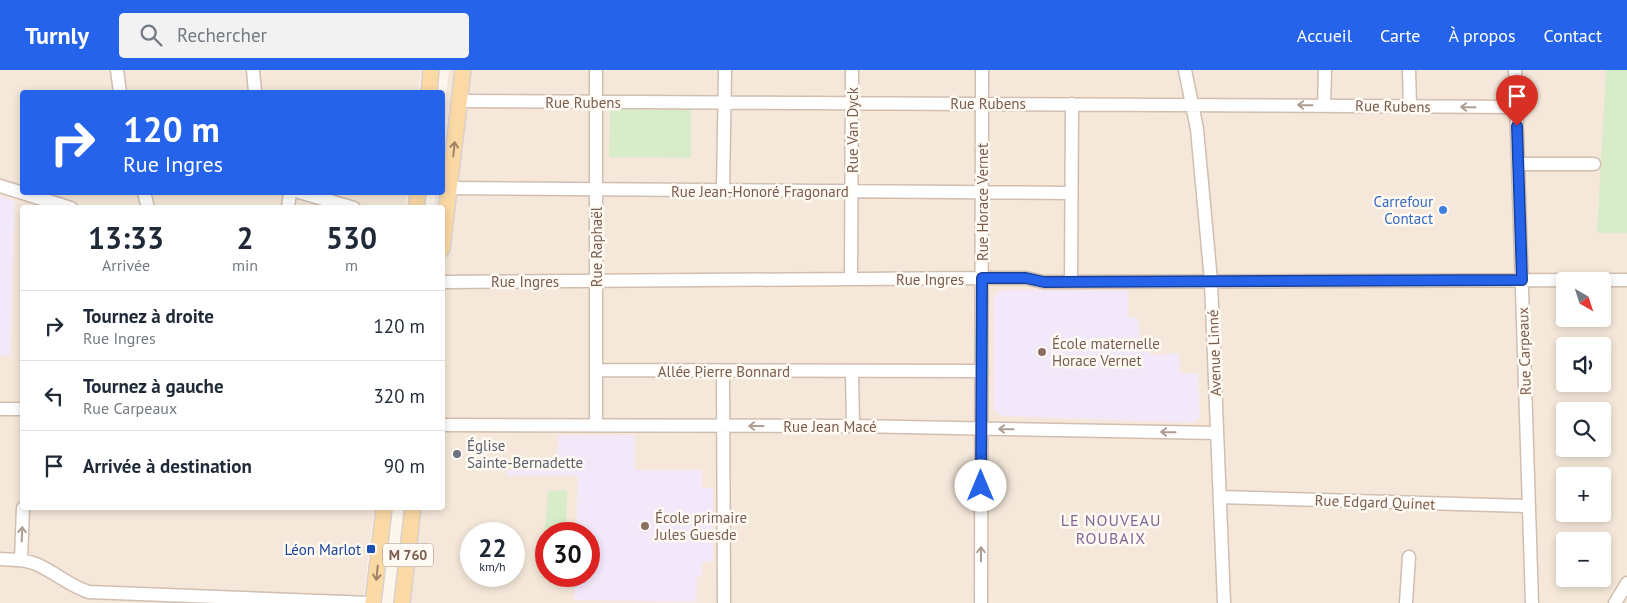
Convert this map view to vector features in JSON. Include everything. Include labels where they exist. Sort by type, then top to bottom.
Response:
[{"type":"main road","points":[[429,90],[431,70]]},
{"type":"main road","points":[[445,226],[463,70]]},
{"type":"main road","name":"M 760","points":[[372,603],[384,510]]},
{"type":"main road","name":"M 760","points":[[402,603],[413,510]]},
{"type":"street","points":[[117,70],[120,90]]},
{"type":"street","points":[[253,70],[255,90]]},
{"type":"street","name":"Rue Raphaël","points":[[596,70],[596,424]]},
{"type":"street","points":[[723,190],[724,70]]},
{"type":"street","name":"Rue Van Dyck","points":[[851,279],[852,70]]},
{"type":"street","name":"Rue Horace Vernet","points":[[981,603],[982,70]]},
{"type":"street","name":"Avenue Linné","points":[[1185,70],[1193,104]]},
{"type":"street","name":"Avenue Linné","points":[[1192,70],[1193,104],[1211,280],[1224,603]]},
{"type":"street","points":[[1324,106],[1325,70]]},
{"type":"street","points":[[1409,70],[1410,106]]},
{"type":"street","name":"Rue Carpeaux","points":[[1515,70],[1532,603]]},
{"type":"street","name":"Rue Rubens","points":[[459,101],[1516,107]]},
{"type":"street","points":[[1071,282],[1072,104]]},
{"type":"street","points":[[1518,164],[1594,164]]},
{"type":"street","points":[[0,186],[20,192]]},
{"type":"street","name":"Rue Jean-Honoré Fragonard","points":[[450,188],[1070,193]]},
{"type":"street","points":[[29,195],[61,205]]},
{"type":"street","points":[[309,195],[344,205]]},
{"type":"street","name":"Rue Ingres","points":[[445,282],[982,278],[1026,278],[1044,282],[1627,280]]},
{"type":"street","name":"Allée Pierre Bonnard","points":[[596,370],[982,371]]},
{"type":"street","points":[[723,371],[724,603]]},
{"type":"street","points":[[852,372],[853,426]]},
{"type":"street","points":[[0,408],[20,409]]},
{"type":"street","name":"Rue Jean Macé","points":[[445,424],[853,426],[1217,433]]},
{"type":"street","name":"Rue Edgard Quinet","points":[[1220,498],[1529,506]]},
{"type":"street","points":[[21,560],[23,510]]},
{"type":"street","points":[[1406,603],[1409,557]]},
{"type":"street","points":[[0,559],[21,560],[37,564],[71,585],[89,592],[372,603]]},
{"type":"street","points":[[1615,603],[1627,583]]},
{"type":"shaded area","points":[[0,70],[421,70],[418,90],[20,90],[20,195],[407,195],[405,205],[20,205],[20,510],[374,510],[363,603],[0,603]]},
{"type":"shaded area","points":[[449,70],[1627,70],[1627,603],[394,603],[403,510],[445,510],[445,205],[434,205],[436,195],[445,195],[445,104]]},
{"type":"shaded area","points":[[0,196],[15,201],[10,356],[0,356]]},
{"type":"shaded area","points":[[1001,290],[1128,290],[1128,318],[1133,316],[1139,322],[1141,347],[1152,355],[1179,353],[1180,373],[1198,373],[1200,417],[1194,423],[1001,416],[994,409],[994,296]]},
{"type":"shaded area","name":"École primaire Jules Guesde","points":[[558,435],[635,435],[635,470],[702,470],[702,488],[713,488],[713,562],[702,562],[702,576],[697,577],[696,602],[574,600],[575,587],[600,587],[600,522],[576,522],[578,476],[507,476],[507,470],[558,470]]},
{"type":"green space","points":[[1606,70],[1627,70],[1627,233],[1597,233]]},
{"type":"green space","points":[[610,109],[691,110],[691,158],[609,157]]},
{"type":"green space","points":[[567,490],[566,522],[545,522],[548,491]]},
{"type":"place","name":"Carrefour Contact","points":[[1443,210]]},
{"type":"place","name":"École maternelle Horace Vernet","points":[[1042,352]]},
{"type":"place","name":"Église Sainte-Bernadette","points":[[457,454]]},
{"type":"place","name":"École primaire Jules Guesde","points":[[645,526]]},
{"type":"place","name":"Léon Marlot","points":[[371,549]]},
{"type":"district","name":"LE NOUVEAU ROUBAIX","points":[[1111,529]]},
{"type":"route","points":[[981,486],[982,278],[1026,278],[1040,282],[1522,280],[1517,126]]}]
